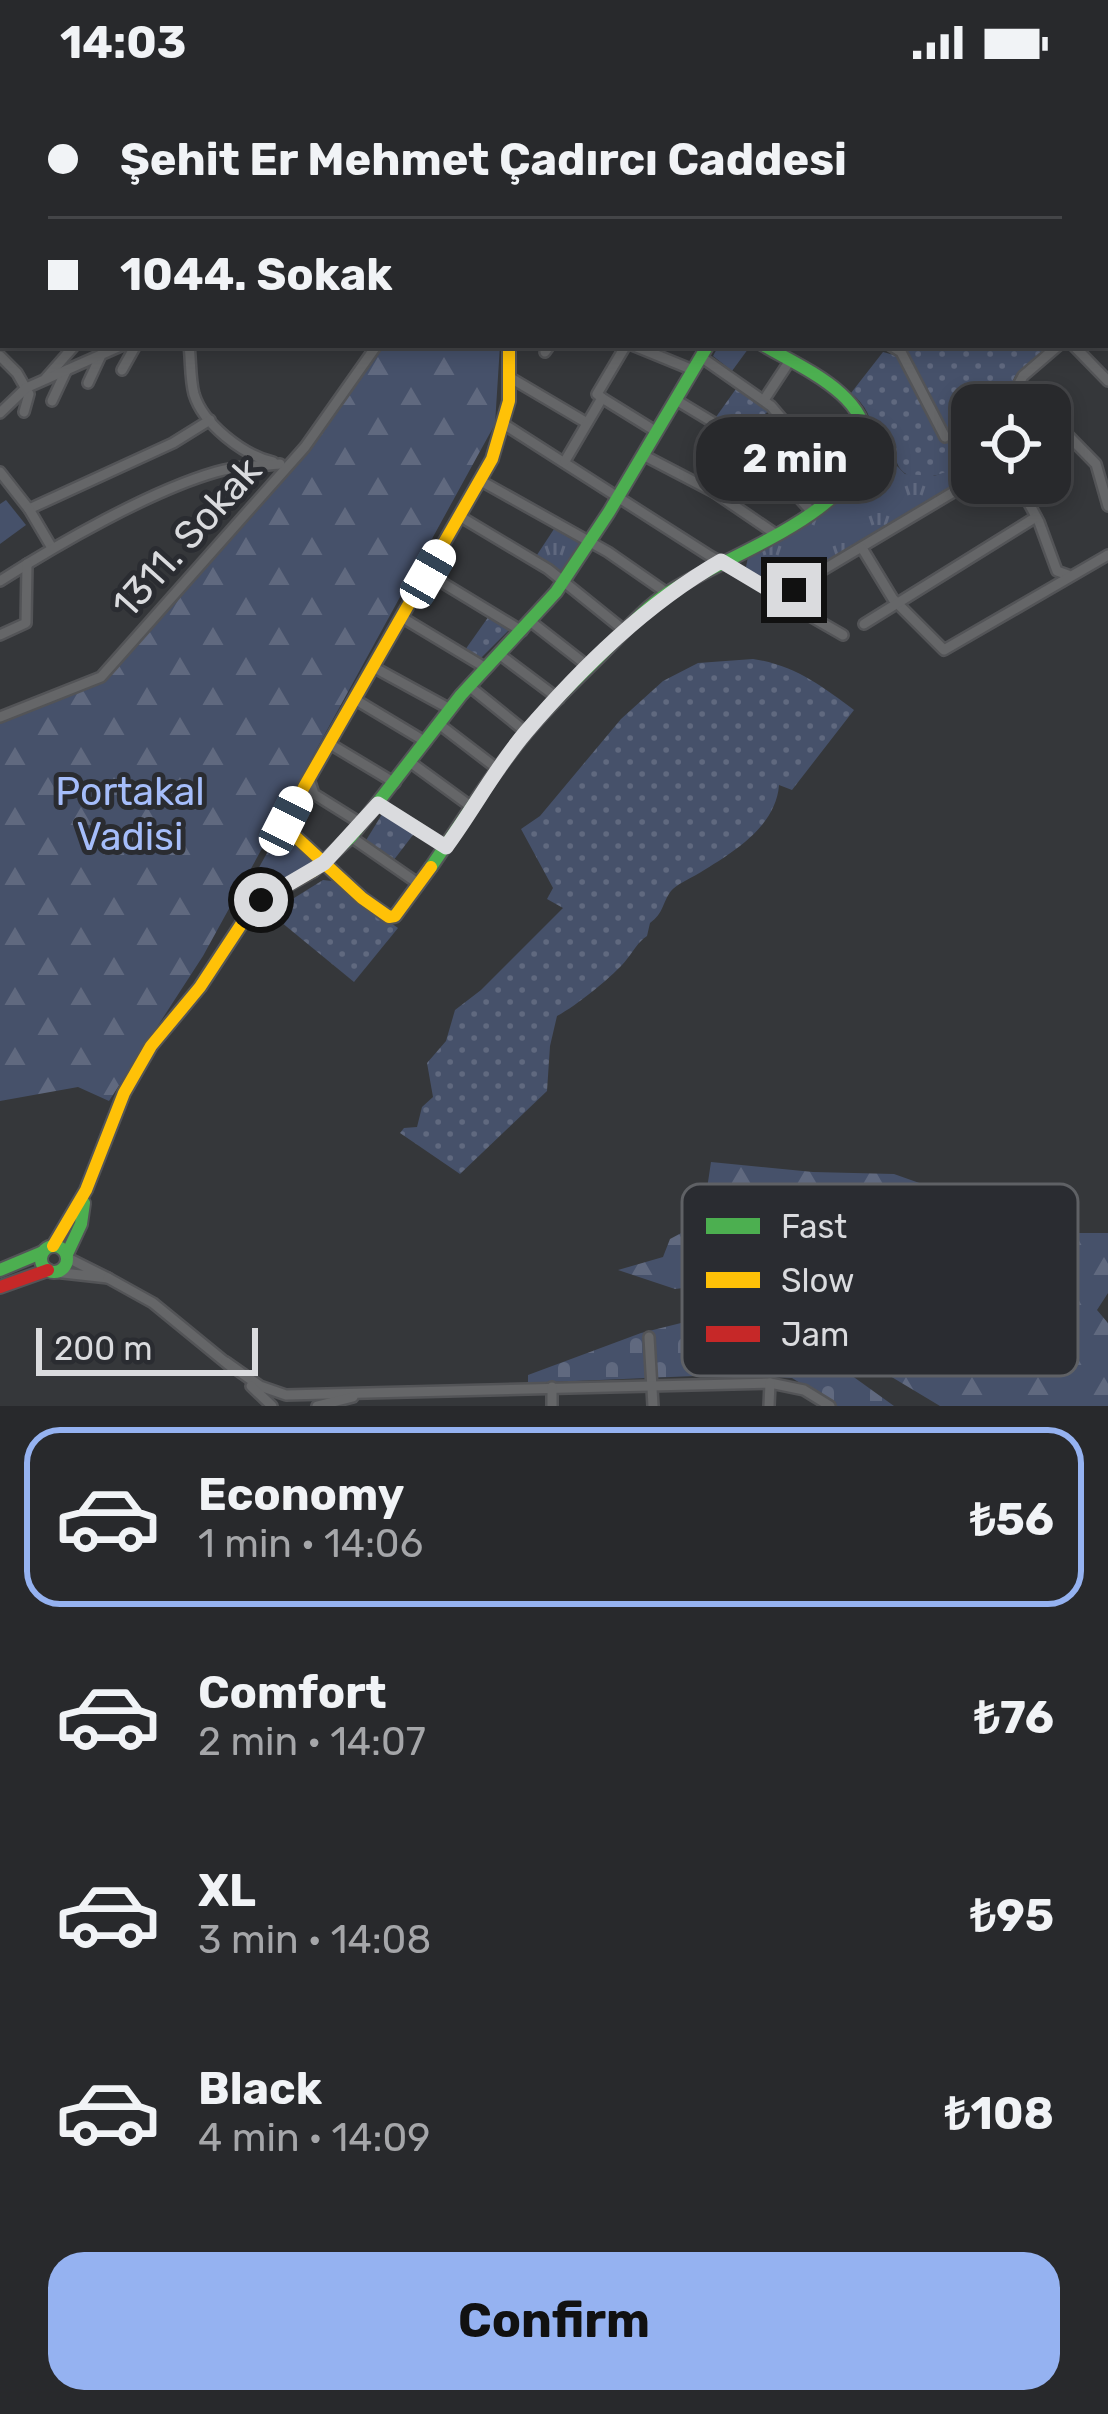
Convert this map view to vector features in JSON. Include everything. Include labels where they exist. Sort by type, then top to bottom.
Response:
[{"type":"street","points":[[43,382],[72,348]]},
{"type":"street","points":[[0,412],[26,388],[116,348]]},
{"type":"street","points":[[122,370],[134,348]]},
{"type":"street","points":[[189,348],[193,392],[210,420],[250,453],[280,464]]},
{"type":"street","name":"1311. Sokak","points":[[0,717],[101,677],[294,460],[375,348]]},
{"type":"street","points":[[508,348],[505,424],[481,481],[286,821],[286,834],[392,918],[526,732],[625,631],[668,593],[777,535],[849,478],[864,450],[865,434],[858,414],[849,402],[768,348]]},
{"type":"street","points":[[627,348],[597,394],[657,431]]},
{"type":"street","points":[[637,348],[693,370]]},
{"type":"street","points":[[896,348],[946,437]]},
{"type":"street","points":[[1020,384],[1056,348]]},
{"type":"street","points":[[1076,348],[1108,381]]},
{"type":"street","points":[[108,1278],[51,1271],[43,1264],[86,1190],[124,1093],[152,1046],[200,987],[256,905],[324,863],[351,838],[469,686],[564,581],[705,351],[764,400],[808,449],[849,478]]},
{"type":"street","points":[[88,383],[101,355]]},
{"type":"street","points":[[0,356],[29,394],[24,412]]},
{"type":"street","points":[[764,400],[789,362]]},
{"type":"street","points":[[52,400],[66,371]]},
{"type":"street","points":[[509,377],[587,423]]},
{"type":"street","points":[[565,461],[602,398]]},
{"type":"street","points":[[676,400],[787,475]]},
{"type":"street","points":[[29,509],[173,443],[210,420]]},
{"type":"street","points":[[505,424],[781,595],[951,494]]},
{"type":"street","points":[[1071,437],[1096,464],[1108,506]]},
{"type":"street","points":[[714,492],[747,444]]},
{"type":"street","points":[[808,449],[783,480],[811,511]]},
{"type":"street","points":[[1096,464],[1108,453]]},
{"type":"street","points":[[643,455],[714,492],[777,535]]},
{"type":"street","points":[[0,581],[52,548],[219,471],[294,460]]},
{"type":"street","points":[[0,472],[52,548]]},
{"type":"street","points":[[481,481],[668,593]]},
{"type":"street","points":[[1029,504],[1057,571],[1068,575]]},
{"type":"street","points":[[461,517],[564,581],[625,631]]},
{"type":"street","points":[[864,624],[1036,517]]},
{"type":"street","points":[[862,548],[897,604],[944,650],[1108,555]]},
{"type":"street","points":[[0,635],[26,623],[26,564]]},
{"type":"street","points":[[428,574],[526,626],[589,667]]},
{"type":"street","points":[[791,592],[803,612],[844,635]]},
{"type":"street","points":[[403,618],[486,668]]},
{"type":"street","points":[[499,654],[559,699]]},
{"type":"street","points":[[375,668],[450,709]]},
{"type":"street","points":[[469,686],[526,732]]},
{"type":"street","points":[[356,700],[426,742]]},
{"type":"street","points":[[439,724],[499,770]]},
{"type":"street","points":[[330,744],[395,783]]},
{"type":"street","points":[[410,762],[473,808]]},
{"type":"street","points":[[310,782],[314,794],[362,824]]},
{"type":"street","points":[[378,804],[446,847]]},
{"type":"street","points":[[351,838],[419,884]]},
{"type":"street","points":[[0,1287],[62,1270],[81,1223],[86,1190]]},
{"type":"street","points":[[0,1270],[48,1249],[67,1256],[153,1304],[274,1406],[286,1395],[770,1383],[804,1390],[830,1406]]},
{"type":"street","points":[[649,1336],[653,1406]]},
{"type":"street","points":[[226,1363],[260,1386],[286,1395],[294,1406]]},
{"type":"street","points":[[769,1406],[770,1383]]},
{"type":"street","points":[[552,1387],[552,1406]]},
{"type":"street","points":[[317,1406],[375,1391]]},
{"type":"street","points":[[394,1392],[404,1406]]},
{"type":"green space","name":"Portakal Vadisi","points":[[383,348],[500,348],[495,424],[203,956],[109,1101],[78,1087],[0,1101],[0,723],[95,686],[346,399]]},
{"type":"green space","points":[[717,348],[749,348],[732,371],[713,356]]},
{"type":"green space","points":[[910,348],[1047,348],[1011,384],[951,384],[951,471],[927,477],[906,474],[895,455],[869,456],[871,422],[851,393],[883,352],[905,358]]},
{"type":"green space","points":[[738,386],[768,411],[745,437],[716,417]]},
{"type":"green space","points":[[896,455],[897,466],[905,474],[934,476],[951,470],[951,487],[789,588],[770,587],[746,567],[748,557],[801,528],[833,503],[869,456]]},
{"type":"green space","points":[[6,500],[26,525],[0,544],[0,504]]},
{"type":"green space","points":[[554,529],[581,544],[562,574],[535,558]]},
{"type":"green space","points":[[489,616],[510,629],[480,659],[465,650]]},
{"type":"green space","points":[[753,659],[795,671],[854,710],[792,790],[779,785],[770,814],[760,827],[736,849],[673,889],[650,923],[647,936],[621,966],[557,1016],[547,1091],[460,1174],[400,1133],[417,1127],[422,1107],[433,1097],[427,1063],[446,1041],[455,1010],[563,908],[547,899],[553,888],[521,829],[540,816],[621,719],[663,681],[698,663]]},
{"type":"green space","points":[[384,811],[416,831],[393,861],[365,842]]},
{"type":"green space","points":[[278,833],[317,859],[247,904],[241,900]]},
{"type":"green space","points":[[323,880],[332,881],[398,928],[354,982],[270,913]]},
{"type":"green space","points":[[711,1162],[894,1174],[922,1184],[708,1184]]},
{"type":"green space","points":[[682,1233],[682,1288],[618,1270],[663,1257],[670,1239]]},
{"type":"green space","points":[[1078,1233],[1108,1233],[1108,1293],[1097,1310],[1108,1323],[1108,1406],[940,1406],[890,1376],[1078,1376]]},
{"type":"green space","points":[[682,1323],[682,1376],[694,1376],[528,1383],[528,1375]]},
{"type":"green space","points":[[767,1376],[852,1376],[894,1406],[837,1406],[792,1378]]},
{"type":"traffic: fast","points":[[313,871],[351,837],[461,695],[556,592],[706,348]]},
{"type":"traffic: fast","points":[[431,867],[526,733],[642,614],[669,592],[809,515],[853,474],[864,450],[865,431],[858,414],[814,373],[768,348]]},
{"type":"traffic: fast","points":[[67,1254],[81,1224],[84,1203]]},
{"type":"traffic: fast","points":[[54,1246],[67,1259],[54,1272],[41,1259],[54,1246]]},
{"type":"traffic: fast","points":[[0,1270],[43,1252]]},
{"type":"traffic: slow","points":[[431,867],[395,916],[389,917],[285,827],[492,459],[509,401],[509,348]]},
{"type":"traffic: slow","points":[[53,1246],[86,1190],[124,1093],[151,1046],[200,987],[250,911],[313,871]]},
{"type":"traffic: jam","points":[[0,1287],[48,1270]]},
{"type":"route","points":[[261,900],[324,863],[378,804],[446,847],[526,732],[625,631],[689,579],[721,561],[776,594],[794,590]]}]
